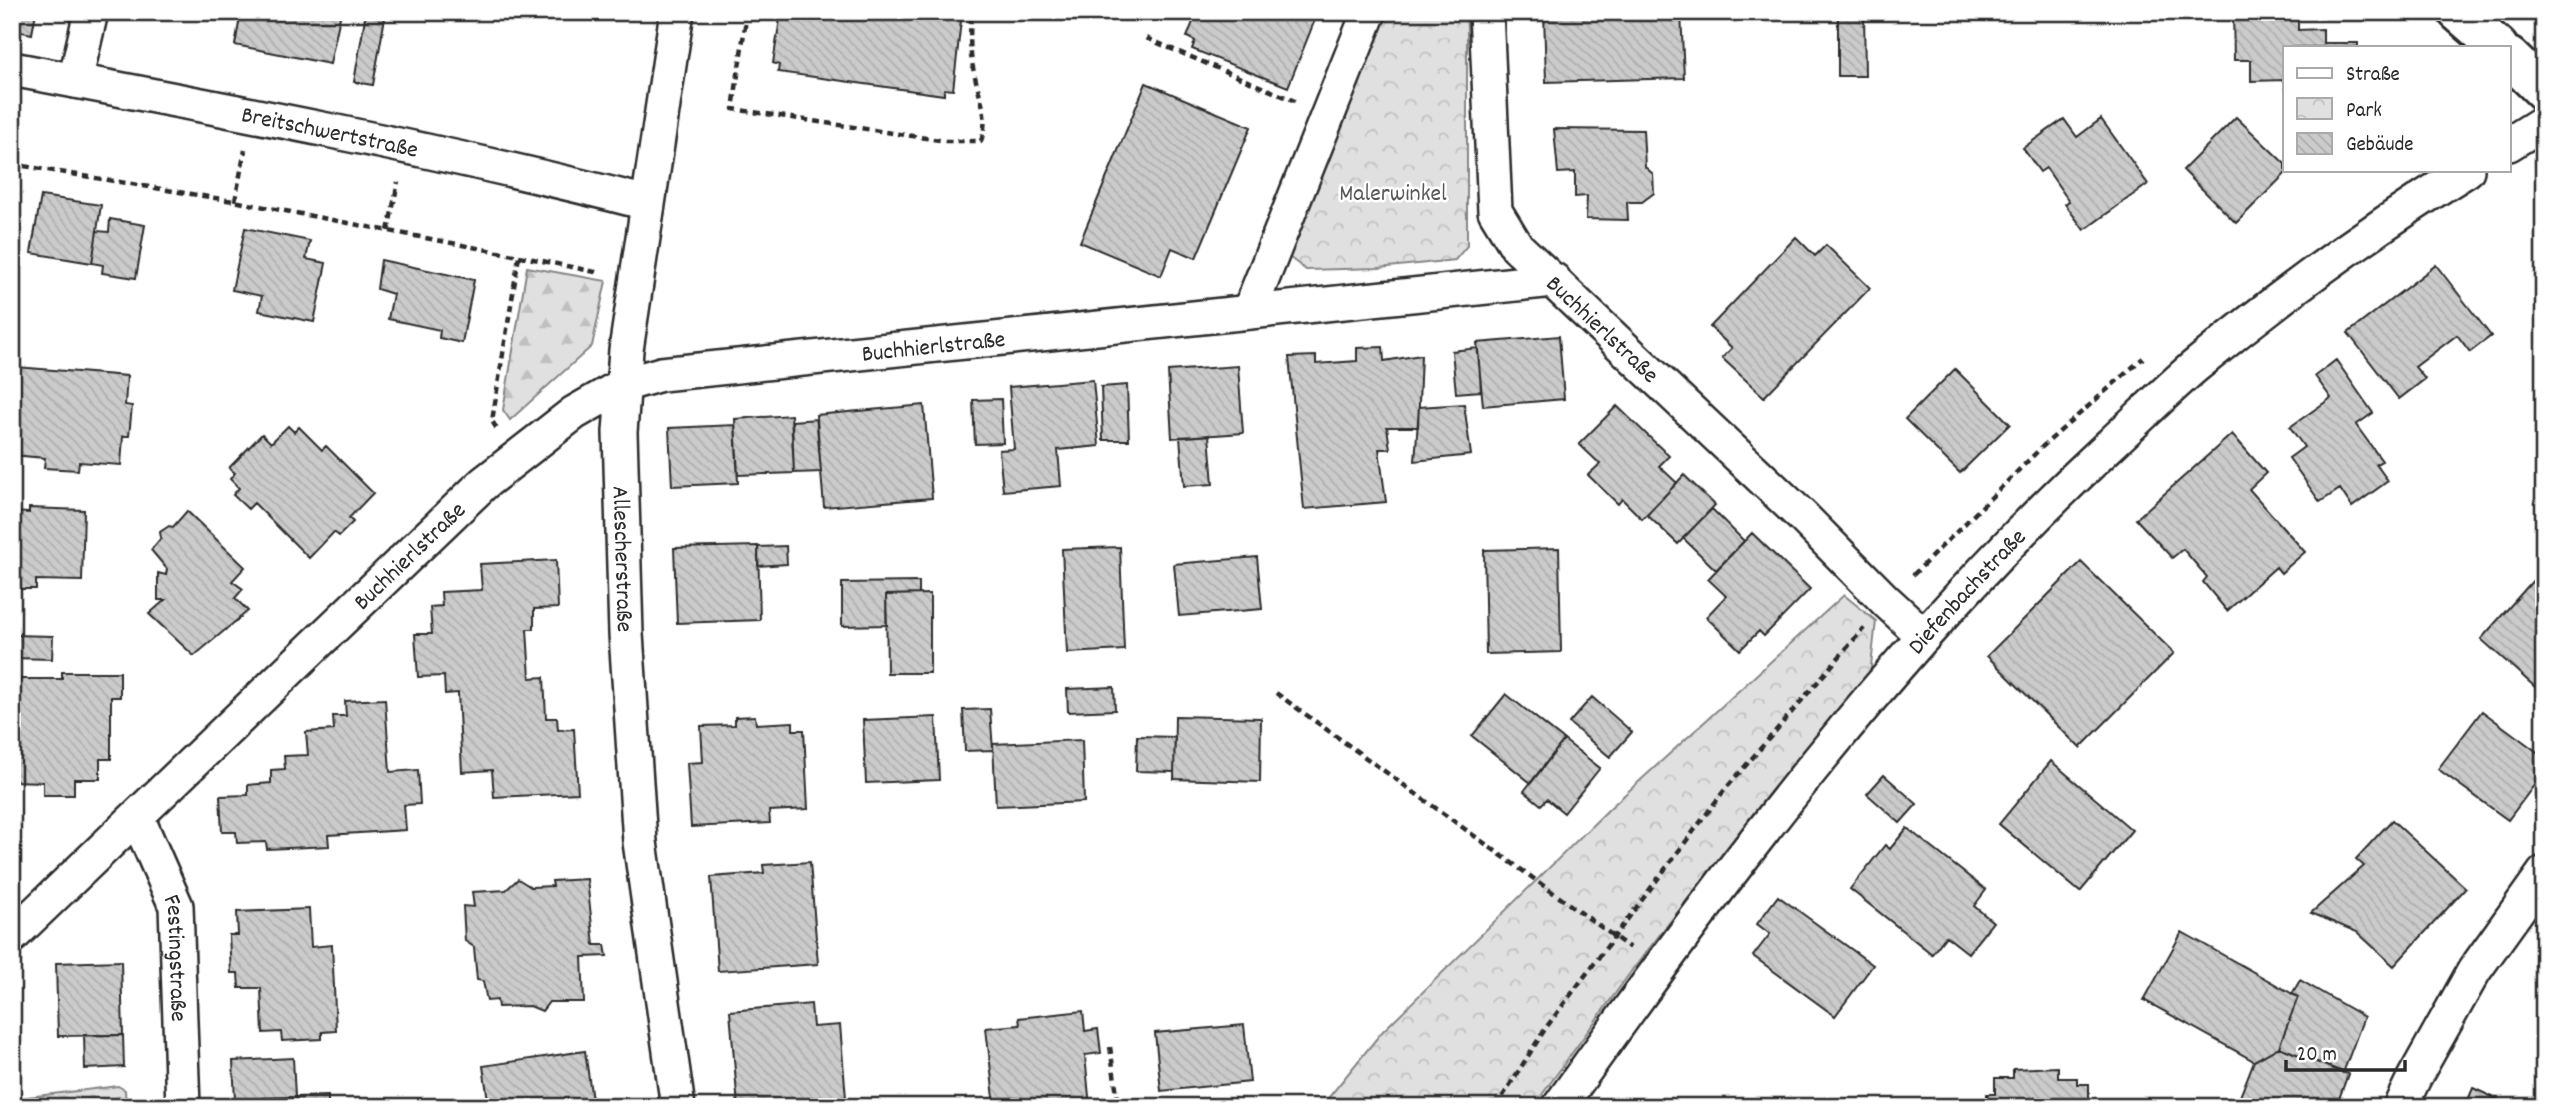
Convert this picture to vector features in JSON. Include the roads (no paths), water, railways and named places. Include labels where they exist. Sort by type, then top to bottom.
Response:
[{"type":"street","points":[[75,81],[92,12]]},
{"type":"street","name":"Allescherstraße","points":[[677,12],[636,280],[620,432],[626,634],[640,842],[678,1107]]},
{"type":"street","points":[[1249,312],[1369,12]]},
{"type":"street","points":[[1486,12],[1495,211],[1517,247],[1554,280]]},
{"type":"street","points":[[2458,12],[2497,46]]},
{"type":"street","points":[[2510,58],[2544,91]]},
{"type":"street","name":"Breitschwertstraße","points":[[12,69],[252,115],[543,176],[647,203]]},
{"type":"street","points":[[2510,143],[2544,122]]},
{"type":"street","name":"Diefenbachstraße","points":[[1559,1107],[1657,969],[1777,812],[1924,636],[2048,502],[2192,368],[2325,264],[2464,172]]},
{"type":"street","name":"Buchhierlstraße","points":[[12,936],[484,483],[574,413],[623,386],[661,374],[1554,280],[1924,636]]},
{"type":"street","name":"Festingstraße","points":[[137,817],[177,906],[183,1107]]},
{"type":"street","points":[[2400,1107],[2474,971],[2544,873]]},
{"type":"park label","name":"Malerwinkel","points":[[1393,192]]}]
